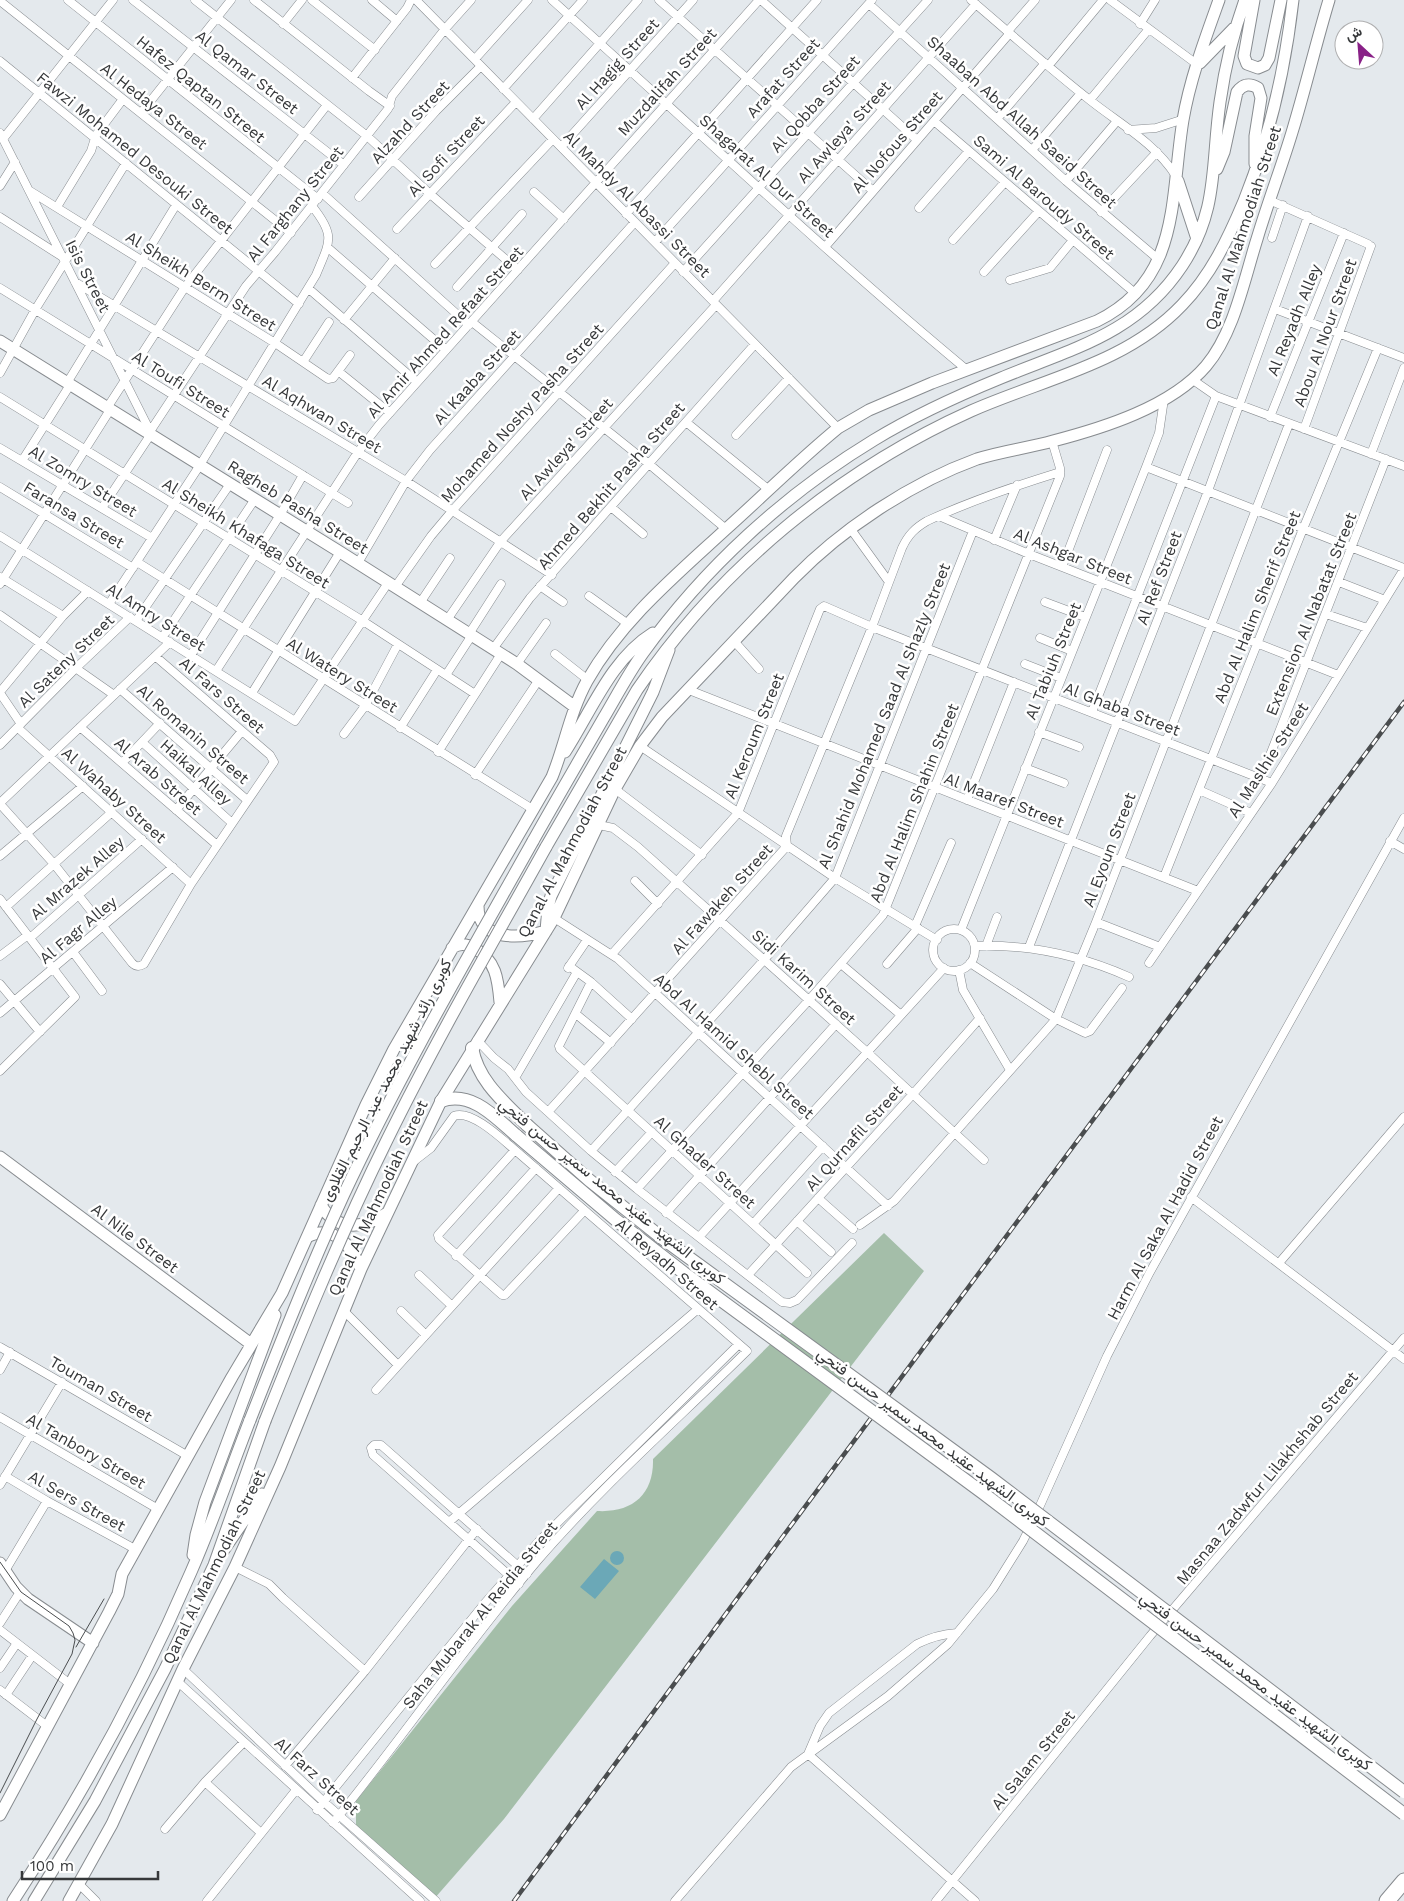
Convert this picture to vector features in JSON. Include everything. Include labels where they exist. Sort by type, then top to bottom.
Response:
[{"type":"highway","points":[[1390,1804],[1404,1822]]},
{"type":"highway","points":[[1387,1901],[1404,1881]]},
{"type":"main road","points":[[558,761],[568,724],[588,680],[603,656],[628,624],[668,582],[838,428],[880,405],[1097,321],[1116,311],[1136,294],[1149,278],[1158,259],[1168,227],[1177,177],[1184,119],[1198,65],[1219,0]]},
{"type":"main road","points":[[13,1901],[44,1852],[107,1742],[192,1571],[196,1536],[205,1502],[282,1293],[366,1105],[394,1049],[534,810],[558,761],[613,673],[640,643],[661,629],[733,549],[816,479],[875,439],[938,405],[1089,343],[1127,322],[1155,298],[1174,277],[1197,239],[1208,208],[1214,173],[1220,101],[1236,27],[1245,0]]},
{"type":"main road","points":[[1254,0],[1244,56],[1247,64],[1258,68],[1265,65],[1270,58],[1281,0]]},
{"type":"main road","name":"كوبرى رائد شهيد محمد عبد الرحيم القلاوى","points":[[214,1565],[265,1421],[357,1204],[387,1139],[460,1001],[637,690],[671,644],[721,588],[775,536],[826,495],[865,468],[914,439],[965,414],[1117,353],[1134,344],[1167,320],[1194,292],[1217,259],[1234,224],[1256,170],[1276,104],[1284,69],[1293,0]]},
{"type":"main road","name":"Qanal Al Mahmodiah Street","points":[[69,1901],[80,1885],[127,1794],[183,1668],[235,1567],[280,1467],[361,1269],[441,1101],[474,1044],[554,918],[615,789],[640,746],[662,718],[812,560],[850,528],[903,496],[965,464],[993,454],[1052,441],[1109,423],[1164,399],[1193,380],[1206,366],[1226,334],[1293,128],[1329,0]]},
{"type":"main road","points":[[1198,65],[1236,27]]},
{"type":"main road","points":[[1214,173],[1224,152],[1237,92],[1244,85],[1249,84],[1258,88],[1261,98],[1255,136],[1256,170]]},
{"type":"main road","points":[[1177,177],[1197,239]]},
{"type":"main road","name":"Ragheb Pasha Street","points":[[0,341],[448,620],[517,664],[575,707]]},
{"type":"main road","name":"كوبرى رائد شهيد محمد عبد الرحيم القلاوى","points":[[192,1571],[303,1289],[344,1194],[366,1149],[444,997],[640,656],[661,629]]},
{"type":"main road","points":[[478,906],[479,916],[483,924],[504,936],[521,937],[546,931],[546,919],[551,896],[653,692],[662,673],[671,644]]},
{"type":"main road","points":[[452,948],[466,944],[488,957],[496,975],[500,1002]]},
{"type":"main road","name":"كوبرى الشهيد عقيد محمد سمير حسن فتحي","points":[[474,1044],[475,1063],[482,1077],[527,1125],[582,1174],[662,1238],[991,1478],[1403,1790]]},
{"type":"main road","name":"كوبرى الشهيد عقيد محمد سمير حسن فتحي","points":[[441,1101],[454,1098],[475,1103],[616,1220],[678,1268],[983,1493],[1404,1814]]},
{"type":"main road","name":"Al Nile Street","points":[[0,1158],[251,1344]]},
{"type":"main road","points":[[321,1205],[331,1219],[349,1225],[369,1223],[387,1213]]},
{"type":"main road","points":[[307,1237],[324,1231],[336,1236],[350,1249],[361,1269]]},
{"type":"main road","points":[[0,1814],[4,1797],[47,1726],[118,1594],[122,1574],[135,1549],[282,1293]]},
{"type":"main road","points":[[34,1901],[95,1800],[131,1735],[165,1669],[214,1565],[280,1467]]},
{"type":"main road","points":[[2,1567],[20,1592],[57,1620],[93,1643]]},
{"type":"street","name":"Hafez Qaptan Street","points":[[68,0],[278,168],[320,196],[470,323],[649,464],[726,529]]},
{"type":"street","points":[[2,136],[113,0]]},
{"type":"street","name":"Al Qamar Street","points":[[133,0],[344,165]]},
{"type":"street","points":[[195,0],[367,136],[518,270]]},
{"type":"street","points":[[141,113],[231,0]]},
{"type":"street","points":[[254,0],[390,106]]},
{"type":"street","points":[[284,24],[302,0]]},
{"type":"street","points":[[312,0],[375,50]]},
{"type":"street","points":[[372,0],[397,20]]},
{"type":"street","points":[[352,78],[407,8],[411,0]]},
{"type":"street","name":"Al Mahdy Al Abassi Street","points":[[416,0],[838,428]]},
{"type":"street","name":"Al Farghany Street","points":[[102,508],[227,313],[390,106],[392,96],[445,29],[471,0]]},
{"type":"street","points":[[475,60],[528,0]]},
{"type":"street","name":"Shagarat Al Dur Street","points":[[552,0],[904,318],[967,370]]},
{"type":"street","points":[[503,89],[583,0]]},
{"type":"street","points":[[533,119],[638,0]]},
{"type":"street","points":[[658,0],[872,192]]},
{"type":"street","name":"Al Hagig Street","points":[[561,147],[693,0]]},
{"type":"street","points":[[760,0],[917,140]]},
{"type":"street","name":"Muzdalifah Street","points":[[596,183],[760,0]]},
{"type":"street","points":[[626,214],[816,0]]},
{"type":"street","name":"Al Qobba Street","points":[[683,272],[928,0]]},
{"type":"street","name":"Al Nofous Street","points":[[825,247],[1035,0]]},
{"type":"street","points":[[997,119],[1103,0]]},
{"type":"street","points":[[1110,0],[1148,30],[1198,65]]},
{"type":"street","points":[[1140,24],[1155,0]]},
{"type":"street","name":"Al Hedaya Street","points":[[0,1],[291,233]]},
{"type":"street","name":"Shaaban Abd Allah Saeid Street","points":[[870,2],[928,58],[1158,259]]},
{"type":"street","name":"Arafat Street","points":[[654,242],[870,2]]},
{"type":"street","points":[[974,2],[1081,93],[1157,152],[1177,177]]},
{"type":"street","name":"Al Awleya' Street","points":[[448,620],[501,541],[715,303],[928,58],[974,2]]},
{"type":"street","points":[[1090,100],[1148,30]]},
{"type":"street","name":"Fawzi Mohamed Desouki Street","points":[[0,61],[299,304]]},
{"type":"street","name":"Alzahd Street","points":[[359,197],[436,111],[481,66]]},
{"type":"street","points":[[1032,150],[1081,93]]},
{"type":"street","points":[[57,207],[91,151],[95,138],[123,99]]},
{"type":"street","name":"Al Sofi Street","points":[[397,229],[516,102]]},
{"type":"street","points":[[63,616],[1,580],[22,550],[109,409],[124,380],[185,286],[327,105]]},
{"type":"street","points":[[1128,130],[1156,128],[1184,119]]},
{"type":"street","name":"Sami Al Baroudy Street","points":[[934,121],[1136,294]]},
{"type":"street","points":[[1066,180],[1117,121]]},
{"type":"street","name":"Isis Street","points":[[2,136],[150,433]]},
{"type":"street","points":[[435,264],[553,139]]},
{"type":"street","points":[[919,208],[969,151]]},
{"type":"street","points":[[1102,212],[1157,152]]},
{"type":"street","points":[[0,186],[3,176],[15,162]]},
{"type":"street","points":[[0,374],[63,259],[87,226],[126,164]]},
{"type":"street","points":[[953,240],[1005,182]]},
{"type":"street","name":"Al Amir Ahmed Refaat Street","points":[[216,671],[358,452],[417,382],[596,183]]},
{"type":"street","name":"Al Sheikh Berm Street","points":[[30,191],[185,286],[329,379],[333,378],[338,371]]},
{"type":"street","points":[[534,192],[564,219]]},
{"type":"street","points":[[1269,200],[1344,233]]},
{"type":"street","points":[[22,461],[176,205]]},
{"type":"street","points":[[1272,238],[1283,205]]},
{"type":"street","points":[[109,604],[200,465],[309,289],[326,246],[329,232],[312,206]]},
{"type":"street","points":[[984,272],[1039,211]]},
{"type":"street","points":[[457,287],[522,214]]},
{"type":"street","name":"Al Ref Street","points":[[1029,948],[1208,491],[1308,216]]},
{"type":"street","points":[[0,217],[63,259]]},
{"type":"street","name":"Al Kaaba Street","points":[[358,563],[406,481],[430,450],[635,222]]},
{"type":"street","name":"Abou Al Nour Street","points":[[1304,429],[1340,334],[1370,245],[1344,233]]},
{"type":"street","name":"Al Reyadh Alley","points":[[1270,417],[1344,233]]},
{"type":"street","points":[[1010,280],[1050,268],[1073,240]]},
{"type":"street","points":[[326,246],[446,350]]},
{"type":"street","points":[[344,320],[395,258]]},
{"type":"street","name":"Mohamed Noshy Pasha Street","points":[[297,720],[363,621],[431,536],[675,263]]},
{"type":"street","name":"Al Aqhwan Street","points":[[74,282],[406,481],[552,575]]},
{"type":"street","name":"Al Toufi Street","points":[[0,288],[348,503]]},
{"type":"street","points":[[309,289],[417,382]]},
{"type":"street","points":[[1275,309],[1404,358]]},
{"type":"street","points":[[303,362],[329,322]]},
{"type":"street","name":"Ahmed Bekhit Pasha Street","points":[[438,752],[475,694],[524,605],[755,344]]},
{"type":"street","name":"Abd Al Halim Sherif Street","points":[[1164,878],[1303,529],[1378,348]]},
{"type":"street","points":[[350,355],[338,371],[390,413]]},
{"type":"street","points":[[1371,454],[1404,368]]},
{"type":"street","points":[[736,435],[789,378]]},
{"type":"street","points":[[1193,380],[1216,396],[1404,466]]},
{"type":"street","points":[[1092,712],[1216,396]]},
{"type":"street","name":"Al Sheikh Khafaga Street","points":[[0,397],[363,621],[475,694]]},
{"type":"street","name":"Al Tabiuh Street","points":[[960,930],[1146,468],[1159,433],[1164,399]]},
{"type":"street","points":[[686,422],[769,490]]},
{"type":"street","name":"Al Eyoun Street","points":[[818,1198],[856,1227],[888,1206],[1056,1019],[1096,922],[1289,424]]},
{"type":"street","points":[[1052,441],[1060,472]]},
{"type":"street","name":"Al Zomry Street","points":[[0,448],[152,538]]},
{"type":"street","points":[[1062,567],[1107,450]]},
{"type":"street","name":"Extension Al Nabatat Street","points":[[1261,778],[1386,460]]},
{"type":"street","points":[[1146,468],[1404,569]]},
{"type":"street","name":"Al Fawakeh Street","points":[[548,1112],[787,846],[787,835],[909,535],[919,526],[939,516],[1017,485],[1060,472]]},
{"type":"street","name":"Abd Al Halim Shahin Street","points":[[637,1190],[880,920],[935,788],[1060,472]]},
{"type":"street","points":[[191,656],[303,475]]},
{"type":"street","name":"Al Sateny Street","points":[[0,745],[76,668],[133,619],[164,580],[230,484]]},
{"type":"street","points":[[994,540],[1017,485]]},
{"type":"street","name":"Faransa Street","points":[[0,487],[135,565]]},
{"type":"street","points":[[162,638],[255,499]]},
{"type":"street","points":[[611,507],[643,534]]},
{"type":"street","name":"Al Ashgar Street","points":[[939,516],[1029,554],[1338,675]]},
{"type":"street","points":[[850,528],[889,582]]},
{"type":"street","name":"Al Shahid Mohamed Saad Al Shazly Street","points":[[591,1151],[836,878],[972,531]]},
{"type":"street","name":"Al Amry Street","points":[[0,536],[295,721],[297,720]]},
{"type":"street","points":[[252,694],[340,552]]},
{"type":"street","points":[[420,603],[450,558]]},
{"type":"street","name":"Al Watery Street","points":[[135,565],[164,580],[218,613],[438,752],[534,810]]},
{"type":"street","name":"Al Maslhie Street","points":[[1149,963],[1272,783],[1404,569]]},
{"type":"street","points":[[1339,582],[1385,600]]},
{"type":"street","points":[[446,675],[501,584]]},
{"type":"street","points":[[540,586],[563,602]]},
{"type":"street","points":[[0,692],[63,616],[88,591]]},
{"type":"street","points":[[589,596],[628,624]]},
{"type":"street","points":[[1045,602],[1085,617]]},
{"type":"street","name":"Al Ghaba Street","points":[[824,606],[872,627],[1272,783]]},
{"type":"street","name":"Al Keroum Street","points":[[612,954],[738,813],[820,609],[824,606]]},
{"type":"street","points":[[1326,614],[1367,628]]},
{"type":"street","name":"Al Romanin Street","points":[[0,615],[114,695]]},
{"type":"street","points":[[517,664],[546,622]]},
{"type":"street","points":[[1040,638],[1072,651]]},
{"type":"street","points":[[734,641],[759,669]]},
{"type":"street","points":[[170,642],[0,804],[54,864],[132,963],[135,966],[140,966],[144,964],[191,884],[247,800]]},
{"type":"street","points":[[344,734],[365,706],[398,644]]},
{"type":"street","points":[[555,654],[588,680]]},
{"type":"street","name":"Al Fars Street","points":[[155,656],[270,755],[274,762],[247,800]]},
{"type":"street","points":[[1025,664],[1061,678]]},
{"type":"street","points":[[400,728],[437,670]]},
{"type":"street","points":[[475,775],[538,681]]},
{"type":"street","points":[[967,800],[1014,682]]},
{"type":"street","name":"Al Romanin Street","points":[[120,689],[247,800]]},
{"type":"street","name":"Al Maaref Street","points":[[689,690],[1198,891]]},
{"type":"street","name":"Al Wahaby Street","points":[[0,692],[20,726],[49,756],[191,884]]},
{"type":"street","points":[[122,763],[160,723]]},
{"type":"street","name":"Al Arab Street","points":[[80,727],[217,845]]},
{"type":"street","points":[[176,810],[242,731]]},
{"type":"street","points":[[1039,732],[1078,747]]},
{"type":"street","name":"Haikal Alley","points":[[142,742],[232,823]]},
{"type":"street","points":[[640,746],[787,846],[936,940]]},
{"type":"street","points":[[1025,768],[1064,783]]},
{"type":"street","points":[[0,856],[83,786]]},
{"type":"street","points":[[615,789],[702,855]]},
{"type":"street","points":[[1199,790],[1251,813]]},
{"type":"street","points":[[6,907],[112,812]]},
{"type":"street","name":"Harm Al Saka Al Hadid Street","points":[[675,1901],[785,1773],[888,1696],[948,1644],[993,1589],[1023,1541],[1107,1356],[1150,1272],[1190,1197],[1404,818]]},
{"type":"street","name":"Sidi Karim Street","points":[[599,825],[614,828],[627,837],[867,1052],[984,1160]]},
{"type":"street","name":"Al Mrazek Alley","points":[[0,956],[29,936],[142,839]]},
{"type":"street","points":[[1390,841],[1404,849]]},
{"type":"street","points":[[887,964],[917,927],[951,843]]},
{"type":"street","name":"Al Fagr Alley","points":[[0,1013],[173,867]]},
{"type":"street","points":[[635,881],[658,904]]},
{"type":"street","points":[[0,899],[74,994],[74,999],[1,1068]]},
{"type":"street","points":[[986,946],[997,917]]},
{"type":"street","name":"Abd Al Hamid Shebl Street","points":[[554,918],[586,940],[612,954],[888,1206]]},
{"type":"street","points":[[1096,922],[1160,946]]},
{"type":"street","points":[[950,930],[960,930],[970,936],[975,946],[975,952],[970,963],[959,970],[949,970],[940,965],[934,955],[934,945],[940,935],[950,930]]},
{"type":"street","points":[[586,940],[569,967],[591,982],[632,1019]]},
{"type":"street","points":[[975,946],[1029,948],[1081,958],[1129,978]]},
{"type":"street","points":[[73,952],[102,991]]},
{"type":"street","points":[[970,963],[1056,1019],[1085,1033],[1090,1031],[1122,988]]},
{"type":"street","points":[[841,964],[901,1015]]},
{"type":"street","points":[[698,1237],[944,968]]},
{"type":"street","points":[[959,970],[963,990],[1010,1070]]},
{"type":"street","points":[[515,1078],[577,972]]},
{"type":"street","points":[[591,982],[576,1014],[611,1043]]},
{"type":"street","points":[[0,984],[40,1032]]},
{"type":"street","name":"Al Ghader Street","points":[[576,1014],[559,1048],[807,1272]]},
{"type":"street","name":"Al Qurnafil Street","points":[[748,1275],[980,1018]]},
{"type":"street","points":[[666,1212],[836,1024]]},
{"type":"street","points":[[474,1044],[515,1078],[526,1092],[615,1172],[779,1300],[790,1304],[797,1300],[852,1243]]},
{"type":"street","name":"Al Reyadh Street","points":[[411,1163],[431,1148],[452,1118],[460,1114],[474,1120],[490,1129],[515,1150],[747,1351]]},
{"type":"street","points":[[1279,1263],[1404,1117]]},
{"type":"street","points":[[615,1172],[652,1132]]},
{"type":"street","points":[[753,1224],[823,1146]]},
{"type":"street","points":[[515,1150],[438,1235],[439,1239],[456,1256],[502,1295],[506,1295],[584,1211]]},
{"type":"street","points":[[456,1256],[536,1168]]},
{"type":"street","points":[[376,1390],[558,1188]]},
{"type":"street","points":[[1190,1197],[1404,1359]]},
{"type":"street","points":[[797,1221],[831,1252]]},
{"type":"street","points":[[419,1275],[452,1306]]},
{"type":"street","points":[[449,1522],[698,1309]]},
{"type":"street","points":[[344,1311],[398,1366]]},
{"type":"street","points":[[401,1311],[426,1334]]},
{"type":"street","name":"Masnaa Zadwfur Lilakhshab Street","points":[[1150,1636],[1404,1338]]},
{"type":"street","name":"Saha Mubarak Al Reidia Street","points":[[318,1810],[484,1604],[540,1540],[739,1344]]},
{"type":"street","name":"Touman Street","points":[[0,1347],[188,1456]]},
{"type":"street","name":"Saha Mubarak Al Reidia Street","points":[[333,1823],[518,1584],[591,1502],[747,1351]]},
{"type":"street","points":[[0,1370],[10,1352]]},
{"type":"street","points":[[0,1485],[62,1382]]},
{"type":"street","name":"Al Tanbory Street","points":[[0,1417],[158,1509]]},
{"type":"street","points":[[518,1584],[373,1455],[371,1448],[374,1445],[381,1444],[527,1574]]},
{"type":"street","name":"Al Sers Street","points":[[5,1476],[135,1549]]},
{"type":"street","points":[[2,1567],[47,1501]]},
{"type":"street","points":[[285,1766],[365,1671],[477,1529]]},
{"type":"street","points":[[235,1567],[276,1590],[365,1671]]},
{"type":"street","points":[[1,1617],[20,1592]]},
{"type":"street","points":[[0,1630],[70,1684]]},
{"type":"street","name":"Harm Al Saka Al Hadid Street","points":[[808,1754],[820,1726],[829,1714],[846,1698],[917,1644],[943,1634],[957,1633]]},
{"type":"street","name":"Al Salam Street","points":[[936,1901],[1150,1636]]},
{"type":"street","points":[[0,1668],[16,1643]]},
{"type":"street","points":[[32,1656],[3,1692],[47,1726]]},
{"type":"street","name":"Al Farz Street","points":[[183,1668],[245,1729],[324,1802],[436,1901]]},
{"type":"street","name":"Al Farz Street","points":[[177,1681],[420,1901]]},
{"type":"street","points":[[238,1736],[245,1729]]},
{"type":"street","points":[[166,1830],[205,1782],[244,1742]]},
{"type":"street","points":[[808,1754],[975,1901]]},
{"type":"street","points":[[205,1782],[261,1833]]},
{"type":"street","points":[[207,1901],[296,1790]]},
{"type":"street","points":[[80,1885],[96,1901]]},
{"type":"green space","points":[[884,1233],[924,1271],[504,1819],[434,1899],[429,1900],[356,1832],[356,1801],[512,1606],[597,1511],[621,1509],[638,1499],[650,1483],[653,1459]]},
{"type":"water","points":[[614,1551],[620,1551],[624,1558],[620,1565],[614,1565],[610,1561],[610,1555]]},
{"type":"water","points":[[604,1559],[619,1571],[595,1599],[580,1587]]},
{"type":"tram line","points":[[0,1562],[21,1592],[69,1626],[75,1640],[72,1654],[0,1793]]},
{"type":"tram line","points":[[76,1647],[104,1599]]},
{"type":"railway","points":[[514,1901],[1404,702]]}]
